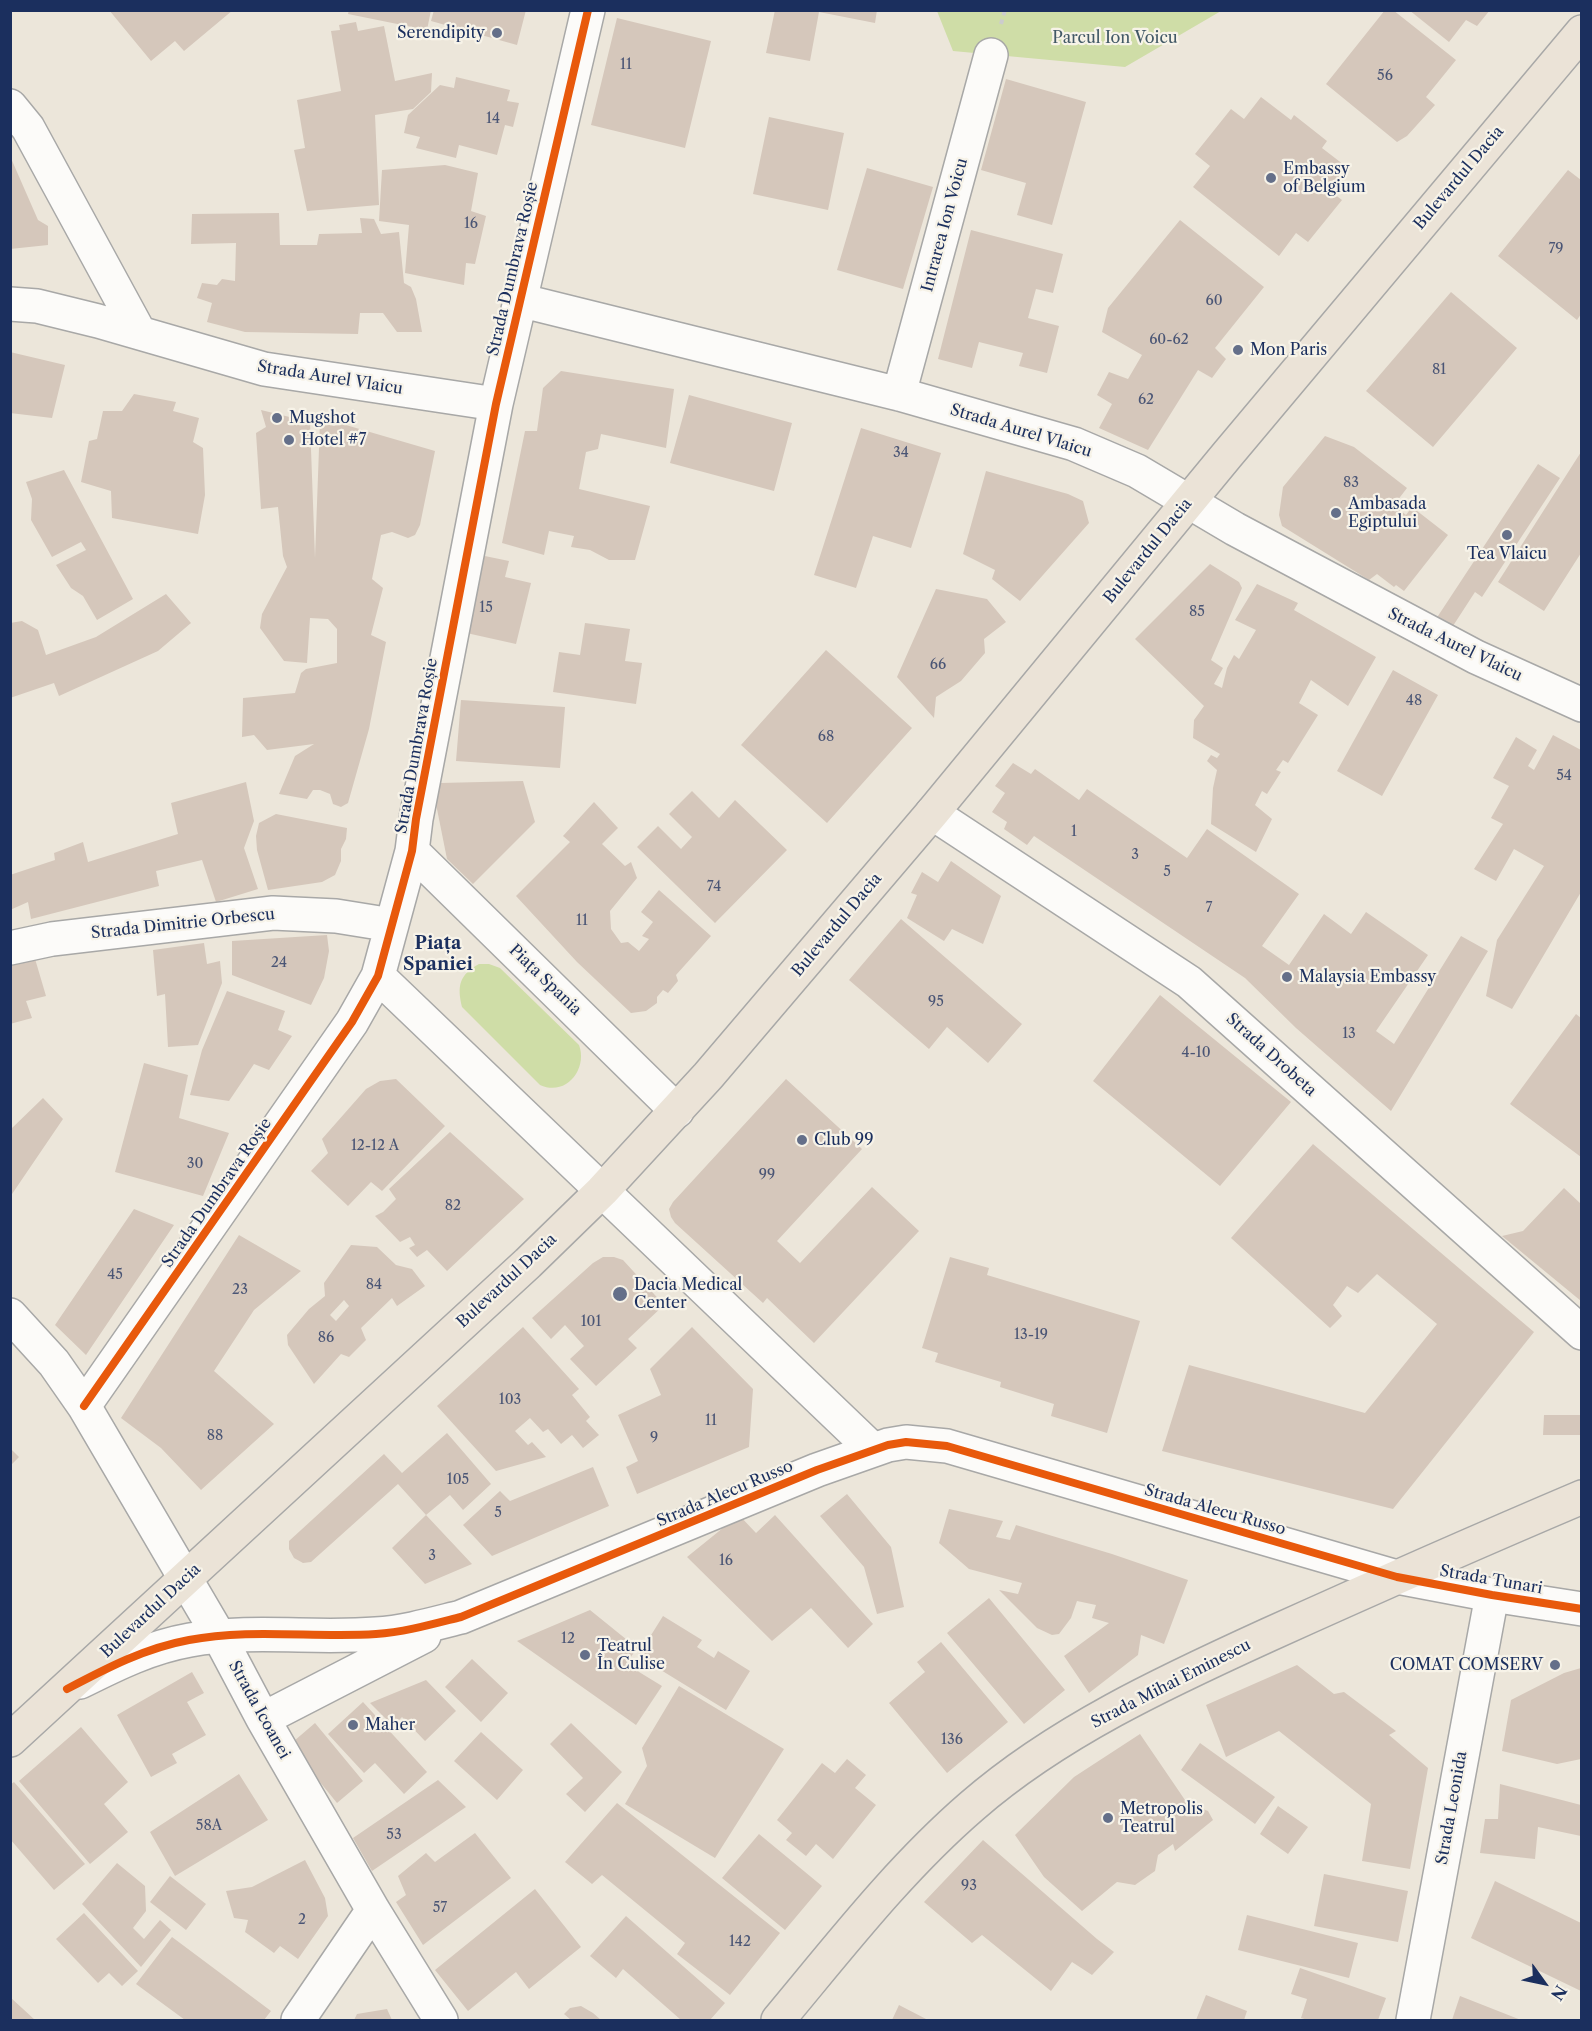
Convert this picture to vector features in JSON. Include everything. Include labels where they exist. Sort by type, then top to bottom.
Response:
[{"type":"main road","name":"Bulevardul Dacia","points":[[10,1740],[528,1263],[602,1191],[677,1111],[932,813],[1581,32]]},
{"type":"main road","name":"Strada Mihai Eminescu","points":[[778,2020],[860,1922],[939,1837],[973,1805],[1009,1777],[1070,1736],[1126,1703],[1397,1577],[1581,1497]]},
{"type":"street","name":"Strada Dumbrava Roșie","points":[[84,1406],[346,1032],[378,976],[412,851],[418,807],[496,404],[588,10]]},
{"type":"street","name":"Intrarea Ion Voicu","points":[[899,394],[991,55]]},
{"type":"street","points":[[10,106],[28,128],[139,332]]},
{"type":"street","name":"Strada Aurel Vlaicu","points":[[519,300],[899,394],[1074,444],[1137,471],[1235,529],[1412,625],[1581,705]]},
{"type":"street","name":"Strada Aurel Vlaicu","points":[[10,304],[37,306],[139,332],[264,369],[496,404]]},
{"type":"street","name":"Strada Drobeta","points":[[932,813],[1189,981],[1581,1333]]},
{"type":"street","name":"Piața Spania","points":[[412,851],[677,1111]]},
{"type":"street","name":"Strada Dimitrie Orbescu","points":[[10,948],[52,939],[273,913],[336,916],[392,925]]},
{"type":"street","points":[[378,976],[872,1449]]},
{"type":"street","name":"Strada Icoanei","points":[[10,1315],[54,1363],[84,1406],[219,1636],[263,1719],[373,1910],[441,2020]]},
{"type":"street","name":"Strada Alecu Russo","points":[[67,1689],[126,1659],[154,1648],[190,1640],[219,1636],[374,1634],[416,1629],[461,1617],[817,1470],[872,1449],[906,1442],[947,1446],[1397,1577]]},
{"type":"street","name":"Strada Tunari","points":[[1397,1577],[1581,1609]]},
{"type":"street","name":"Strada Leonida","points":[[1413,2020],[1492,1595]]},
{"type":"street","points":[[263,1719],[461,1617]]},
{"type":"street","points":[[298,2020],[373,1910]]},
{"type":"green space","name":"Parcul Ion Voicu","points":[[937,11],[1221,11],[1125,67],[953,51]]},
{"type":"green space","points":[[479,964],[489,964],[500,968],[579,1045],[580,1063],[573,1078],[566,1084],[550,1088],[540,1085],[462,1007],[461,982],[467,972]]},
{"type":"building","points":[[109,10],[233,10],[184,51],[175,41],[151,61]]},
{"type":"building","points":[[349,10],[431,10],[427,30],[348,14]]},
{"type":"building","name":"Serendipity","points":[[434,10],[526,10],[517,45],[431,21]]},
{"type":"building","points":[[775,10],[877,10],[875,23],[819,12],[810,61],[766,53]]},
{"type":"building","points":[[1385,10],[1393,10],[1456,60],[1426,97],[1435,105],[1407,136],[1397,142],[1326,84]]},
{"type":"building","points":[[1409,10],[1490,10],[1477,26],[1466,20],[1449,42]]},
{"type":"building","points":[[617,18],[711,41],[685,148],[591,125]]},
{"type":"building","points":[[356,22],[358,31],[384,26],[395,81],[432,73],[431,92],[413,109],[375,115],[379,205],[307,211],[294,150],[305,148],[297,100],[341,91],[331,31],[340,30],[339,25]]},
{"type":"building","points":[[456,77],[510,90],[507,101],[519,103],[513,127],[505,125],[497,155],[459,145],[456,158],[416,148],[420,137],[404,133],[408,115],[440,85],[454,88]]},
{"type":"building","points":[[1006,79],[1086,102],[1052,225],[1017,215],[1026,183],[981,170]]},
{"type":"building","name":"Embassy of Belgium","points":[[1261,97],[1291,120],[1294,115],[1327,141],[1322,148],[1348,168],[1330,191],[1342,200],[1308,242],[1296,233],[1279,256],[1193,187],[1210,166],[1195,154],[1231,109],[1244,119]]},
{"type":"building","points":[[769,117],[844,133],[828,210],[753,194]]},
{"type":"building","points":[[10,156],[38,220],[48,226],[48,245],[10,249]]},
{"type":"building","points":[[445,165],[478,173],[471,211],[486,216],[475,264],[466,263],[464,285],[405,273],[409,225],[379,221],[382,170]]},
{"type":"building","points":[[867,168],[933,187],[903,289],[837,270]]},
{"type":"building","points":[[1568,170],[1581,180],[1581,314],[1577,320],[1498,256]]},
{"type":"building","points":[[279,213],[280,245],[317,245],[319,234],[362,233],[360,218],[374,219],[381,234],[399,232],[404,283],[411,287],[416,299],[422,332],[397,332],[383,313],[360,313],[358,334],[245,332],[207,322],[212,303],[197,298],[202,283],[217,285],[222,279],[235,281],[236,243],[191,244],[192,214]]},
{"type":"building","points":[[1180,220],[1264,287],[1215,348],[1226,359],[1212,378],[1198,370],[1148,450],[1099,428],[1112,404],[1097,395],[1109,372],[1128,379],[1142,355],[1102,332],[1108,308]]},
{"type":"building","points":[[971,230],[1063,254],[1053,293],[1036,289],[1028,318],[1059,326],[1047,373],[1019,366],[1023,353],[979,342],[972,368],[938,359]]},
{"type":"building","points":[[1451,292],[1517,348],[1433,447],[1366,391]]},
{"type":"building","points":[[10,352],[65,365],[52,418],[10,413]]},
{"type":"building","points":[[561,371],[674,389],[666,448],[601,434],[598,449],[586,452],[579,489],[650,506],[635,560],[609,560],[590,550],[571,547],[574,536],[549,531],[544,555],[502,543],[525,431],[537,431],[543,388]]},
{"type":"building","points":[[134,394],[176,402],[173,411],[199,418],[193,442],[203,448],[205,495],[198,534],[112,518],[111,491],[81,482],[89,441],[97,439],[103,411],[122,411]]},
{"type":"building","points":[[689,395],[792,423],[774,491],[670,463]]},
{"type":"building","points":[[261,410],[310,422],[315,558],[320,421],[334,426],[339,423],[435,451],[420,525],[415,535],[408,538],[392,532],[381,535],[372,579],[383,588],[371,635],[386,642],[369,729],[348,803],[341,807],[333,804],[330,794],[320,790],[313,790],[307,799],[279,794],[295,756],[314,744],[267,750],[254,735],[242,737],[243,698],[295,693],[301,673],[306,669],[337,663],[337,629],[328,619],[310,618],[307,663],[284,661],[260,628],[262,614],[287,567],[283,556],[278,507],[261,509],[256,433],[266,427]]},
{"type":"building","points":[[861,428],[941,453],[911,548],[873,536],[856,588],[814,575]]},
{"type":"building","points":[[1325,436],[1354,447],[1407,488],[1394,505],[1406,515],[1412,507],[1448,535],[1404,591],[1396,585],[1394,587],[1377,574],[1369,580],[1282,526],[1279,515],[1283,487]]},
{"type":"building","points":[[1581,452],[1581,553],[1544,611],[1498,582]]},
{"type":"building","name":"Tea Vlaicu","points":[[1538,464],[1560,478],[1482,597],[1475,592],[1451,629],[1436,619]]},
{"type":"building","points":[[64,470],[133,599],[97,620],[83,596],[71,588],[56,565],[86,550],[81,542],[52,557],[31,520],[32,499],[26,482]]},
{"type":"building","points":[[986,471],[1068,494],[1083,501],[1089,523],[1020,601],[992,579],[995,570],[963,554]]},
{"type":"building","points":[[480,555],[509,561],[505,577],[531,583],[516,644],[462,632]]},
{"type":"building","points":[[1210,564],[1239,582],[1242,588],[1211,660],[1223,668],[1214,684],[1222,688],[1227,668],[1234,655],[1239,659],[1256,630],[1235,620],[1257,584],[1298,603],[1294,610],[1376,657],[1348,706],[1311,680],[1299,703],[1318,715],[1288,763],[1283,760],[1276,770],[1281,772],[1267,794],[1262,791],[1255,805],[1272,819],[1256,852],[1211,824],[1213,788],[1217,770],[1207,761],[1211,755],[1217,758],[1220,754],[1193,738],[1194,720],[1204,706],[1135,639]]},
{"type":"building","points":[[936,589],[987,599],[1006,622],[984,639],[985,653],[961,681],[936,697],[934,718],[897,677]]},
{"type":"building","points":[[166,594],[191,623],[158,651],[59,696],[54,683],[10,698],[10,623],[22,621],[38,630],[46,655],[96,637]]},
{"type":"building","points":[[585,623],[630,629],[625,661],[642,663],[636,704],[553,692],[559,652],[580,655]]},
{"type":"building","points":[[826,650],[912,728],[827,823],[741,745]]},
{"type":"building","points":[[1393,670],[1438,695],[1382,796],[1337,771]]},
{"type":"building","points":[[461,700],[565,707],[560,768],[456,761]]},
{"type":"building","points":[[1553,735],[1581,750],[1581,892],[1512,1009],[1486,996],[1497,940],[1544,866],[1514,849],[1496,881],[1474,869],[1503,824],[1491,818],[1509,786],[1493,778],[1516,737],[1537,750],[1528,766],[1534,770]]},
{"type":"building","points":[[1013,763],[1031,774],[1035,769],[1079,800],[1087,789],[1187,858],[1207,829],[1299,894],[1262,946],[1289,965],[1324,914],[1351,934],[1366,912],[1428,955],[1376,1031],[1394,1044],[1461,936],[1488,951],[1391,1111],[1296,1028],[1245,978],[1034,836],[1027,845],[1004,829],[1007,822],[992,812],[1005,793],[995,786]]},
{"type":"building","points":[[523,781],[535,822],[473,884],[447,859],[433,789],[440,783]]},
{"type":"building","points":[[246,782],[254,821],[244,848],[258,889],[216,902],[202,860],[156,871],[159,886],[31,919],[28,902],[10,910],[10,875],[55,860],[54,853],[83,842],[88,862],[178,834],[171,803]]},
{"type":"building","points":[[692,791],[719,818],[735,800],[787,850],[715,923],[637,847],[658,826],[681,849],[692,837],[669,814]]},
{"type":"building","points":[[594,802],[618,828],[602,844],[625,866],[631,862],[637,878],[610,911],[611,929],[621,943],[628,942],[639,951],[649,939],[642,936],[653,922],[641,912],[659,890],[711,936],[676,975],[678,981],[668,993],[663,990],[657,997],[657,1003],[646,1011],[631,1013],[577,962],[516,896],[570,842],[563,836]]},
{"type":"building","points":[[276,814],[347,828],[346,839],[341,849],[341,861],[335,875],[322,882],[268,890],[257,850],[256,836],[259,823]]},
{"type":"building","points":[[951,861],[1001,896],[983,944],[952,929],[944,941],[907,918],[917,895],[911,893],[922,872],[938,882]]},
{"type":"building","points":[[901,919],[1022,1024],[988,1063],[947,1027],[929,1049],[849,980]]},
{"type":"building","points":[[327,935],[329,951],[324,978],[311,1005],[232,975],[232,941]]},
{"type":"building","points":[[204,943],[207,964],[220,961],[222,983],[198,1045],[168,1047],[165,994],[157,996],[153,950]]},
{"type":"building","points":[[33,952],[46,996],[26,1001],[32,1018],[10,1024],[10,960]]},
{"type":"building","points":[[227,991],[285,1011],[278,1030],[292,1036],[269,1070],[254,1064],[229,1101],[190,1095],[202,1050]]},
{"type":"building","points":[[1160,995],[1291,1102],[1220,1186],[1093,1081]]},
{"type":"building","points":[[1576,1014],[1581,1018],[1581,1157],[1510,1104]]},
{"type":"building","points":[[144,1063],[188,1075],[179,1118],[229,1133],[203,1196],[115,1172]]},
{"type":"building","points":[[396,1079],[445,1126],[382,1191],[371,1182],[348,1206],[311,1171],[328,1153],[322,1139],[366,1089],[380,1081]]},
{"type":"building","points":[[786,1079],[862,1149],[777,1241],[800,1263],[872,1187],[919,1231],[814,1343],[767,1298],[763,1303],[675,1223],[669,1209]]},
{"type":"building","points":[[43,1098],[63,1119],[10,1197],[10,1130]]},
{"type":"building","points":[[450,1132],[524,1199],[447,1271],[427,1250],[417,1257],[409,1248],[415,1245],[410,1237],[400,1242],[375,1216],[383,1212],[396,1199],[389,1189]]},
{"type":"building","points":[[1313,1144],[1534,1332],[1393,1509],[1162,1451],[1189,1365],[1365,1413],[1437,1324],[1377,1274],[1358,1293],[1347,1286],[1333,1305],[1342,1316],[1330,1328],[1231,1238]]},
{"type":"building","points":[[1564,1188],[1581,1204],[1581,1301],[1502,1236],[1523,1231]]},
{"type":"building","points":[[134,1209],[174,1225],[86,1355],[55,1325]]},
{"type":"building","points":[[239,1235],[301,1271],[254,1310],[214,1371],[274,1424],[201,1490],[161,1448],[121,1418]]},
{"type":"building","points":[[351,1245],[377,1247],[396,1265],[412,1269],[425,1286],[397,1306],[392,1298],[361,1328],[366,1340],[349,1357],[341,1354],[314,1384],[288,1345],[287,1335],[309,1309],[325,1296],[324,1283]],"holes":[[[344,1300],[349,1306],[336,1321],[330,1315]]]},
{"type":"building","points":[[603,1257],[623,1260],[664,1305],[628,1339],[637,1348],[596,1386],[570,1359],[584,1346],[565,1325],[551,1339],[532,1318],[593,1263]]},
{"type":"building","points":[[950,1257],[989,1268],[987,1275],[1140,1321],[1107,1433],[1051,1416],[1054,1404],[1000,1387],[1001,1382],[935,1362],[938,1353],[922,1348]]},
{"type":"building","points":[[523,1327],[579,1389],[572,1395],[590,1417],[586,1421],[599,1435],[583,1448],[572,1435],[561,1444],[548,1429],[543,1432],[530,1418],[515,1431],[528,1445],[532,1442],[546,1457],[496,1471],[437,1406]]},
{"type":"building","points":[[692,1327],[753,1389],[749,1447],[637,1494],[626,1467],[638,1461],[618,1415],[661,1395],[650,1369]]},
{"type":"building","points":[[1544,1415],[1581,1415],[1581,1435],[1543,1435]]},
{"type":"building","points":[[447,1433],[491,1484],[463,1510],[450,1495],[426,1515],[398,1484],[311,1562],[303,1563],[294,1558],[289,1549],[289,1541],[384,1454],[402,1473]]},
{"type":"building","points":[[10,1448],[19,1457],[10,1466]]},
{"type":"building","points":[[593,1467],[609,1506],[492,1556],[463,1525],[500,1491],[510,1501]]},
{"type":"building","points":[[847,1494],[891,1547],[904,1607],[877,1614],[864,1567],[820,1516]]},
{"type":"building","points":[[949,1509],[1003,1521],[996,1537],[1010,1540],[1016,1525],[1188,1580],[1164,1644],[1141,1635],[1138,1655],[1089,1693],[1064,1656],[1109,1623],[1092,1618],[1096,1605],[1077,1601],[1071,1618],[1059,1634],[1052,1635],[1037,1628],[999,1590],[1018,1594],[1022,1583],[969,1569],[939,1543]]},
{"type":"building","points":[[426,1515],[472,1564],[425,1584],[392,1548]]},
{"type":"building","points":[[739,1515],[756,1533],[775,1515],[873,1624],[848,1648],[811,1608],[772,1641],[687,1557]]},
{"type":"building","points":[[989,1598],[1065,1690],[1024,1724],[947,1633]]},
{"type":"building","points":[[590,1610],[637,1648],[626,1664],[662,1686],[636,1725],[517,1641]]},
{"type":"building","points":[[663,1616],[702,1640],[697,1647],[714,1658],[718,1651],[750,1671],[726,1710],[638,1656]]},
{"type":"building","points":[[941,1642],[1008,1722],[947,1773],[889,1703],[925,1672],[917,1662]]},
{"type":"building","points":[[472,1659],[508,1693],[481,1722],[445,1687]]},
{"type":"building","points":[[1297,1665],[1334,1694],[1344,1692],[1396,1731],[1389,1735],[1428,1768],[1410,1869],[1362,1861],[1371,1804],[1279,1731],[1226,1757],[1206,1705]]},
{"type":"building","points":[[1581,1668],[1581,1759],[1557,1764],[1502,1751],[1511,1700],[1564,1673]]},
{"type":"building","points":[[192,1672],[204,1693],[187,1702],[206,1735],[172,1754],[177,1763],[151,1777],[117,1715]]},
{"type":"building","points":[[426,1680],[456,1711],[425,1741],[402,1717],[393,1726],[370,1703]]},
{"type":"building","points":[[679,1686],[784,1749],[715,1858],[625,1804],[647,1766],[642,1748]]},
{"type":"building","points":[[363,1702],[427,1772],[404,1794],[375,1763],[364,1773],[328,1734]]},
{"type":"building","points":[[315,1723],[363,1781],[337,1803],[293,1749],[294,1741]]},
{"type":"building","points":[[571,1723],[622,1772],[585,1812],[566,1794],[583,1778],[550,1744]]},
{"type":"building","points":[[81,1727],[128,1782],[104,1804],[128,1832],[90,1864],[19,1781]]},
{"type":"building","points":[[481,1732],[523,1770],[497,1800],[454,1761]]},
{"type":"building","points":[[1140,1734],[1187,1803],[1208,1811],[1213,1820],[1175,1851],[1173,1844],[1158,1855],[1155,1871],[1135,1885],[1117,1882],[1082,1911],[1044,1877],[1015,1835],[1074,1777]]},
{"type":"building","points":[[1200,1743],[1275,1797],[1255,1824],[1181,1770]]},
{"type":"building","points":[[847,1759],[866,1775],[855,1788],[876,1805],[833,1859],[816,1844],[806,1856],[786,1840],[792,1833],[777,1820],[822,1763],[835,1773]]},
{"type":"building","points":[[239,1774],[268,1820],[175,1876],[150,1832]]},
{"type":"building","points":[[438,1780],[466,1807],[372,1871],[353,1838]]},
{"type":"building","points":[[14,1782],[85,1864],[54,1890],[10,1839],[10,1785]]},
{"type":"building","points":[[1500,1784],[1581,1805],[1581,1836],[1538,1827],[1535,1859],[1480,1853],[1485,1819],[1498,1819]]},
{"type":"building","points":[[617,1803],[780,1933],[730,1995],[677,1954],[685,1943],[602,1875],[592,1884],[565,1862]]},
{"type":"building","points":[[1278,1806],[1308,1827],[1288,1854],[1260,1834]]},
{"type":"building","points":[[475,1833],[511,1878],[423,1945],[396,1902],[406,1895],[398,1876],[426,1853],[435,1862]]},
{"type":"building","points":[[759,1834],[822,1886],[785,1930],[722,1878]]},
{"type":"building","points":[[983,1840],[1114,1952],[1092,1975],[1072,1962],[1051,1991],[982,1935],[972,1943],[924,1902]]},
{"type":"building","points":[[305,1860],[325,1898],[328,1916],[298,1959],[280,1946],[274,1953],[245,1932],[248,1920],[234,1918],[226,1891],[252,1887]]},
{"type":"building","points":[[117,1863],[145,1886],[146,1911],[133,1928],[144,1939],[160,1920],[171,1930],[141,1967],[82,1904]]},
{"type":"building","points":[[1324,1874],[1408,1891],[1398,1942],[1314,1926]]},
{"type":"building","points":[[170,1876],[206,1904],[186,1930],[150,1902]]},
{"type":"building","points":[[1495,1881],[1581,1923],[1581,1991],[1471,1938]]},
{"type":"building","points":[[535,1889],[581,1947],[529,1989],[516,1972],[468,2011],[435,1970]]},
{"type":"building","points":[[84,1913],[138,1971],[122,1986],[109,1973],[98,1983],[56,1939]]},
{"type":"building","points":[[1247,1915],[1358,1943],[1349,1978],[1238,1950]]},
{"type":"building","points":[[626,1916],[725,2003],[710,2020],[681,2020],[623,1969],[616,1978],[590,1956]]},
{"type":"building","points":[[172,1937],[271,2011],[264,2020],[185,2020],[136,1984]]},
{"type":"building","points":[[1300,1968],[1386,1998],[1378,2020],[1308,2020],[1301,2018],[1307,1999],[1291,1994]]},
{"type":"building","points":[[1206,1995],[1247,2011],[1244,2020],[1196,2020]]},
{"type":"building","points":[[1460,1996],[1521,2020],[1452,2020]]},
{"type":"building","points":[[10,1997],[35,2020],[10,2020]]},
{"type":"building","points":[[899,2005],[928,2020],[892,2020]]},
{"type":"building","points":[[581,2006],[601,2020],[571,2020],[564,2014],[570,2008]]},
{"type":"building","points":[[387,2009],[392,2020],[354,2020],[357,2014]]},
{"type":"cycle path","points":[[84,1406],[352,1022],[378,976],[412,851],[416,819],[496,404],[588,10]]},
{"type":"cycle path","points":[[67,1689],[142,1653],[189,1640],[212,1636],[258,1634],[376,1634],[408,1630],[461,1617],[817,1470],[888,1445],[906,1442],[947,1446],[1397,1577],[1582,1609]]},
{"type":"place","name":"Serendipity","points":[[497,33]]},
{"type":"place","name":"Embassy of Belgium","points":[[1271,178]]},
{"type":"place","name":"Mon Paris","points":[[1238,350]]},
{"type":"place","name":"Mugshot","points":[[277,418]]},
{"type":"place","name":"Hotel #7","points":[[289,440]]},
{"type":"place","name":"Ambasada Egiptului","points":[[1336,513]]},
{"type":"place","name":"Tea Vlaicu","points":[[1507,535]]},
{"type":"place","name":"Malaysia Embassy","points":[[1287,977]]},
{"type":"place","name":"Club 99","points":[[802,1140]]},
{"type":"place","name":"Dacia Medical Center","points":[[620,1294]]},
{"type":"place","name":"Teatrul În Culise","points":[[585,1655]]},
{"type":"place","name":"COMAT COMSERV","points":[[1555,1665]]},
{"type":"place","name":"Maher","points":[[353,1725]]},
{"type":"place","name":"Metropolis Teatrul","points":[[1108,1818]]},
{"type":"district","name":"Piața Spaniei","points":[[438,954]]}]
